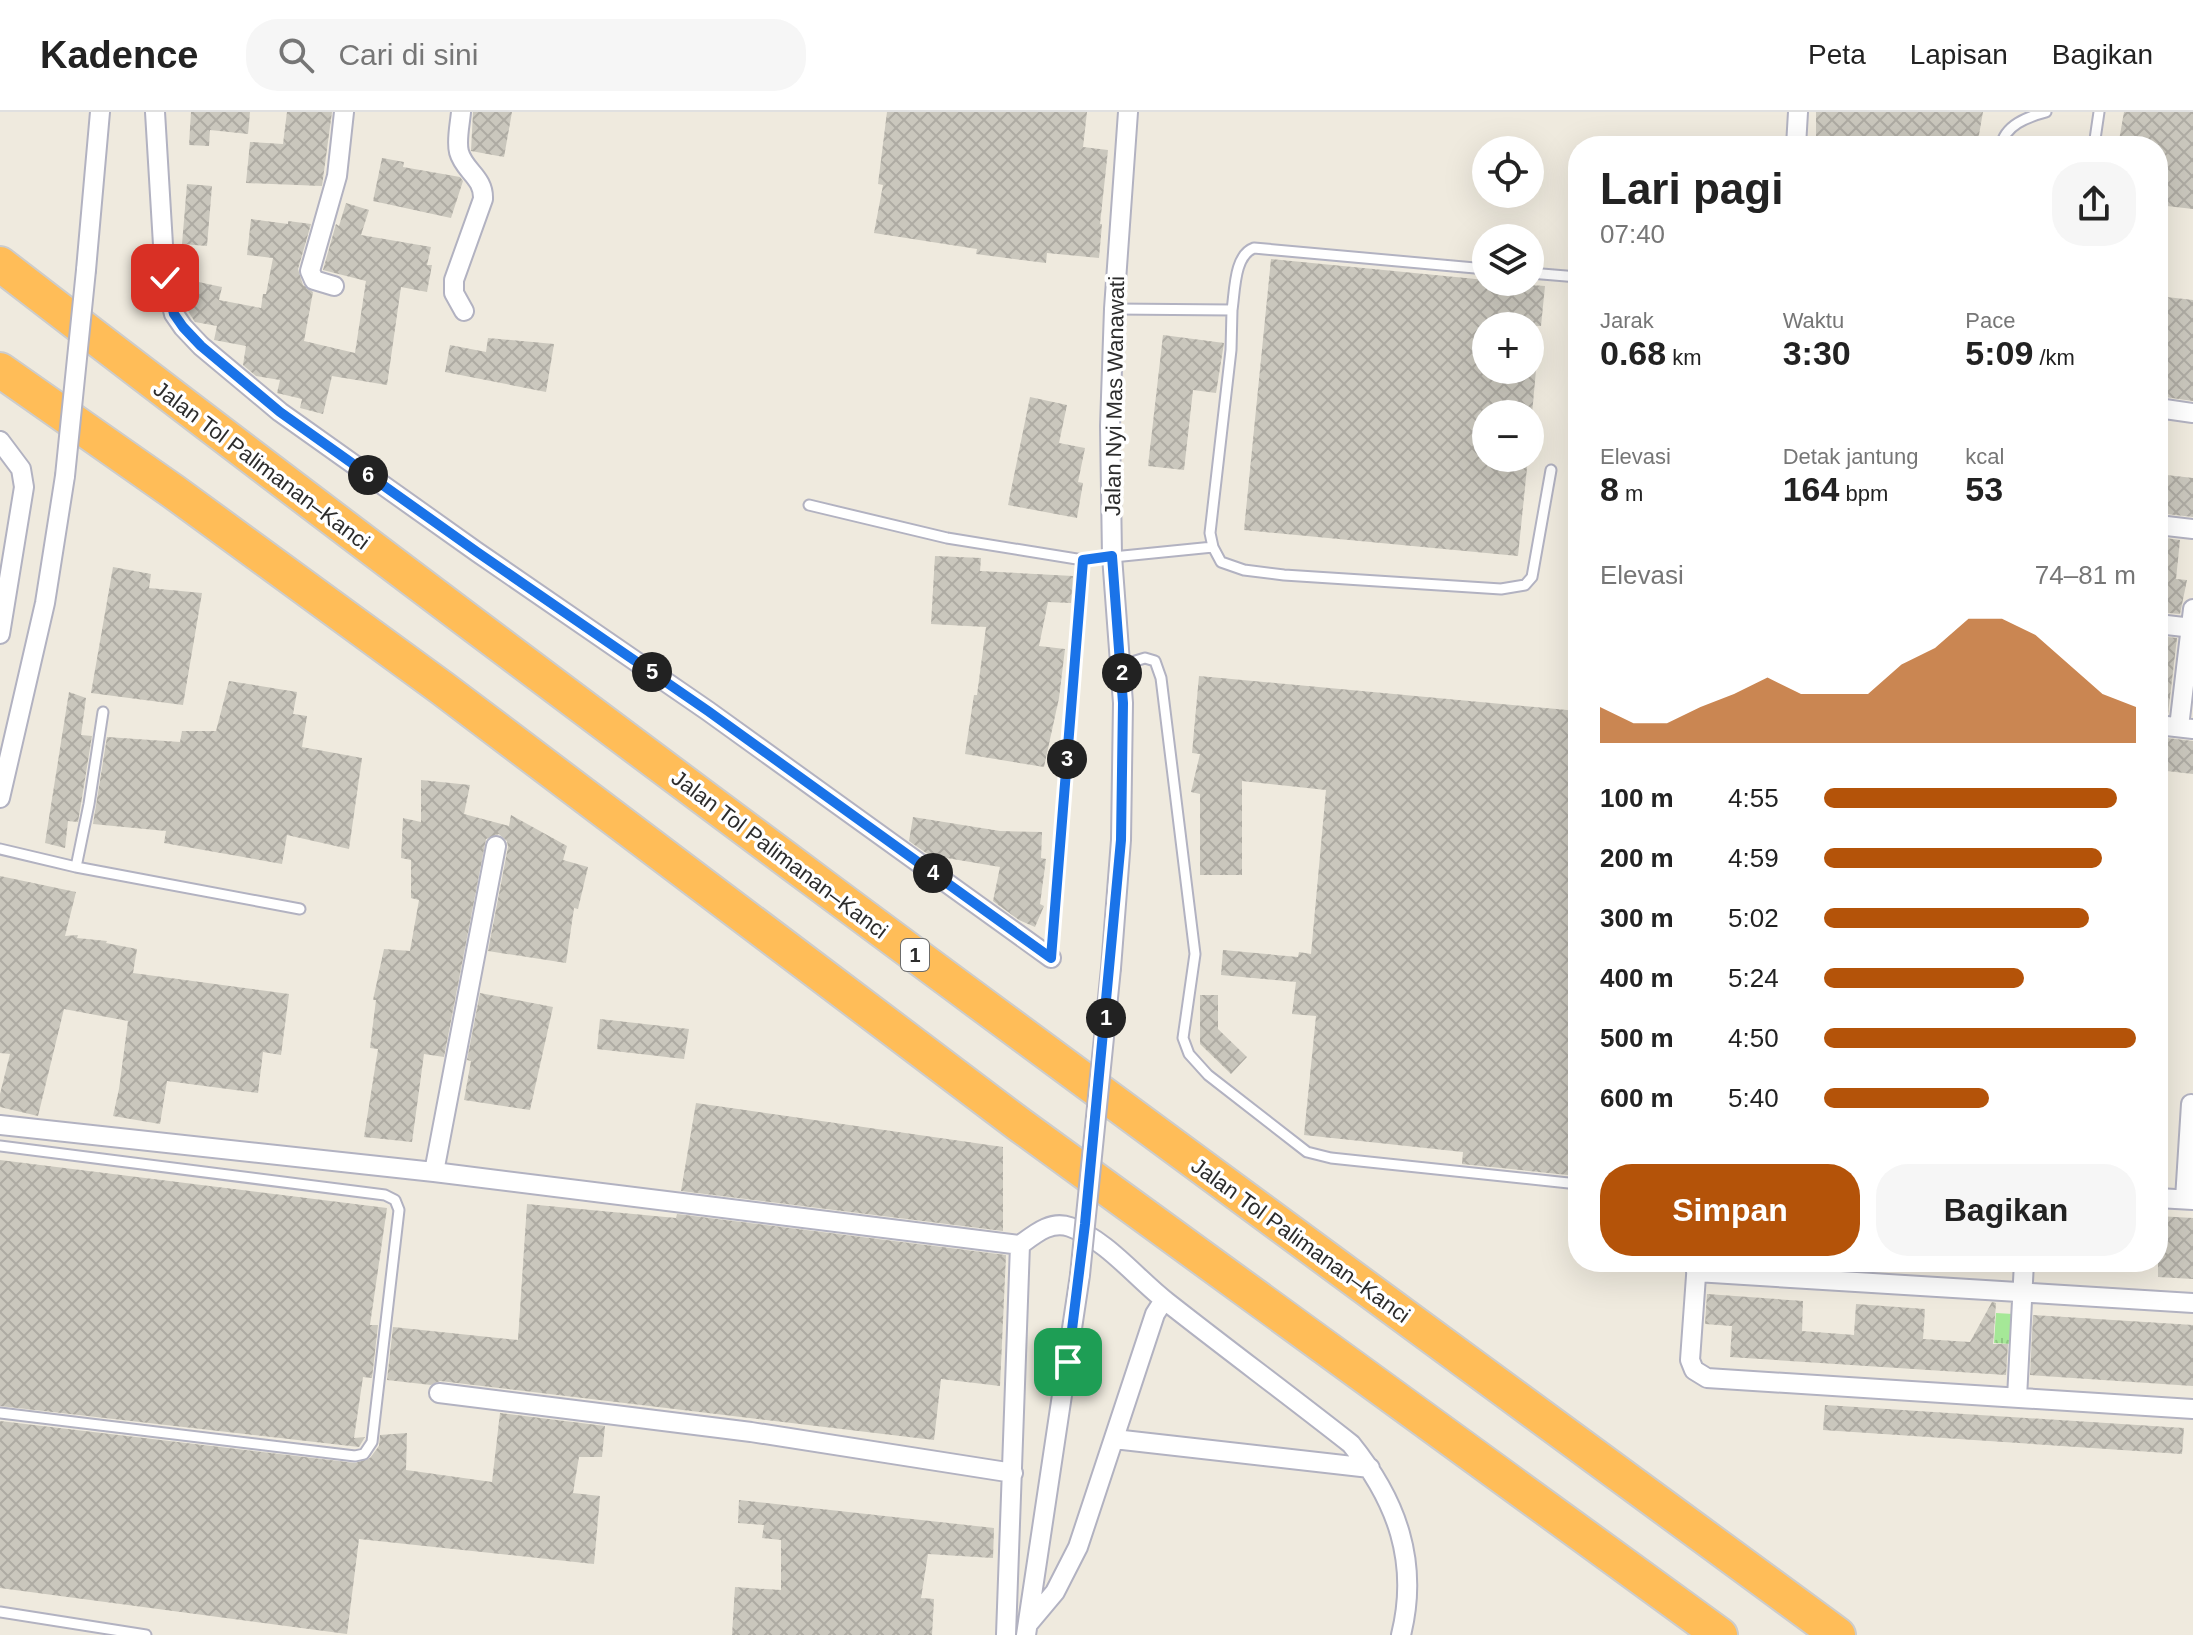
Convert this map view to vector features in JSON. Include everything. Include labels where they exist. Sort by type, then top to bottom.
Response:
[{"type":"highway","name":"Jalan Tol Palimanan–Kanci","points":[[0,264],[495,642],[1838,1635]]},
{"type":"highway","points":[[0,370],[174,492],[442,688],[1020,1125],[1720,1635]]},
{"type":"street","points":[[0,798],[45,603],[65,476],[100,112]]},
{"type":"street","points":[[155,112],[165,278],[174,314],[201,346],[280,412],[708,711],[1051,958]]},
{"type":"street","points":[[334,286],[314,280],[310,271],[337,176],[344,112]]},
{"type":"street","points":[[461,112],[460,157],[481,183],[483,191],[483,199],[454,280],[454,293],[464,311]]},
{"type":"street","name":"Jalan Nyi Mas Wanawati","points":[[1027,1630],[1080,1275],[1121,840],[1122,665],[1112,556],[1110,426],[1114,309],[1128,112]]},
{"type":"street","points":[[1797,136],[1798,112]]},
{"type":"street","points":[[2168,409],[2193,413]]},
{"type":"street","points":[[0,441],[21,469],[24,487],[0,634]]},
{"type":"street","points":[[2168,526],[2193,529]]},
{"type":"street","points":[[2186,728],[2193,609]]},
{"type":"street","points":[[2168,625],[2192,628]]},
{"type":"street","points":[[434,1172],[496,846]]},
{"type":"street","points":[[2168,1199],[2189,1200],[2191,1104]]},
{"type":"street","points":[[0,1125],[434,1172],[1020,1245],[1039,1231],[1052,1226],[1068,1226],[1097,1242],[1164,1300],[1351,1444],[1384,1493],[1404,1544],[1409,1581],[1401,1635]]},
{"type":"street","points":[[1006,1635],[1020,1245]]},
{"type":"street","points":[[1696,1272],[1690,1360],[1694,1370],[1707,1378],[2193,1409]]},
{"type":"street","points":[[1761,1272],[2193,1303]]},
{"type":"street","points":[[2017,1398],[2024,1272]]},
{"type":"street","points":[[1027,1630],[1055,1592],[1078,1547],[1155,1314],[1164,1300]]},
{"type":"street","points":[[439,1393],[751,1432],[1013,1473]]},
{"type":"street","points":[[1114,1439],[1370,1468]]},
{"type":"lane","points":[[2004,136],[2014,125],[2046,112]]},
{"type":"lane","points":[[2095,136],[2099,112]]},
{"type":"lane","points":[[1472,268],[1254,248],[1246,250],[1241,258],[1232,310],[1231,350],[1210,533],[1213,547],[1221,562],[1244,570],[1284,575],[1501,589],[1525,585],[1532,577],[1551,470]]},
{"type":"lane","points":[[1544,274],[1568,276]]},
{"type":"lane","points":[[1114,309],[1232,310]]},
{"type":"lane","points":[[809,505],[947,538],[1083,560],[1213,547]]},
{"type":"lane","points":[[1051,958],[1083,560]]},
{"type":"lane","points":[[1122,665],[1145,658],[1155,661],[1161,678],[1195,954],[1183,1038],[1189,1054],[1208,1075],[1307,1152],[1344,1160],[1568,1183]]},
{"type":"lane","points":[[76,867],[103,712]]},
{"type":"lane","points":[[0,849],[76,867],[300,909]]},
{"type":"lane","points":[[0,1146],[385,1195],[395,1200],[399,1210],[372,1442],[364,1454],[355,1456],[0,1413]]},
{"type":"lane","points":[[0,1612],[146,1635]]},
{"type":"green space","points":[[1996,1313],[2013,1314],[2011,1344],[1994,1343]]},
{"type":"building","points":[[191,112],[250,112],[248,134],[210,130],[209,146],[189,145]]},
{"type":"building","points":[[287,112],[332,112],[322,186],[246,183],[250,142],[283,144]]},
{"type":"building","points":[[473,112],[512,112],[504,157],[471,151]]},
{"type":"building","points":[[887,112],[1087,112],[1083,147],[1108,150],[1099,258],[1047,253],[1046,263],[976,254],[977,249],[874,233],[883,185],[878,184]]},
{"type":"building","points":[[1816,112],[1983,112],[1979,136],[1816,136]]},
{"type":"building","points":[[2124,112],[2193,112],[2193,209],[2168,206],[2168,136],[2120,136]]},
{"type":"building","points":[[382,158],[404,162],[403,167],[460,177],[463,181],[451,218],[373,201]]},
{"type":"building","points":[[187,184],[212,186],[207,246],[182,244]]},
{"type":"building","points":[[346,203],[369,210],[361,235],[431,247],[427,265],[432,265],[427,292],[401,287],[387,385],[332,376],[323,414],[300,408],[302,399],[277,393],[280,380],[256,376],[243,365],[246,346],[214,340],[217,326],[195,322],[184,305],[189,280],[222,287],[219,300],[261,308],[273,258],[247,255],[251,219],[311,224],[298,269],[303,285],[313,292],[304,341],[355,353],[366,281],[323,270],[336,224],[339,226]]},
{"type":"building","points":[[1271,259],[1472,279],[1472,296],[1544,296],[1542,312],[1472,312],[1472,384],[1535,384],[1533,400],[1472,400],[1472,472],[1527,472],[1518,556],[1244,530]]},
{"type":"building","points":[[2168,297],[2193,300],[2193,401],[2168,397]]},
{"type":"building","points":[[1163,335],[1224,343],[1216,393],[1193,390],[1184,470],[1148,466]]},
{"type":"building","points":[[488,338],[554,344],[546,392],[445,372],[450,345],[486,352]]},
{"type":"building","points":[[1030,397],[1067,405],[1059,443],[1085,448],[1078,482],[1083,483],[1077,518],[1008,505]]},
{"type":"building","points":[[2168,475],[2193,478],[2193,517],[2168,514]]},
{"type":"building","points":[[2168,538],[2180,540],[2176,579],[2187,580],[2180,614],[2168,613]]},
{"type":"building","points":[[935,556],[981,558],[980,571],[1073,576],[1071,603],[1048,602],[1039,646],[1065,649],[1059,698],[1044,767],[965,754],[986,627],[931,624]]},
{"type":"building","points":[[113,567],[151,574],[149,588],[202,593],[183,705],[91,693]]},
{"type":"building","points":[[2168,637],[2177,638],[2168,714]]},
{"type":"building","points":[[1199,676],[1568,710],[1568,1175],[1462,1164],[1463,1152],[1304,1135],[1316,1016],[1292,1014],[1296,982],[1221,975],[1223,950],[1298,957],[1299,952],[1311,954],[1326,790],[1242,781],[1242,875],[1200,875],[1200,794],[1191,792],[1200,754],[1192,753]]},
{"type":"building","points":[[229,681],[297,692],[293,714],[307,716],[302,747],[362,758],[349,849],[287,835],[282,864],[164,843],[166,831],[93,824],[107,737],[180,742],[182,731],[216,731]]},
{"type":"building","points":[[69,692],[86,698],[81,735],[92,736],[78,822],[68,821],[65,848],[45,843]]},
{"type":"building","points":[[2168,738],[2193,741],[2193,774],[2168,771]]},
{"type":"building","points":[[421,780],[470,785],[464,814],[509,826],[511,815],[567,846],[563,860],[588,867],[578,909],[574,908],[566,963],[488,951],[508,847],[507,841],[499,834],[486,839],[444,1057],[424,1054],[412,1142],[364,1137],[378,1049],[370,1048],[376,1000],[373,1000],[384,949],[410,951],[419,900],[411,898],[411,860],[401,858],[403,818],[421,822]]},
{"type":"building","points":[[913,817],[1000,831],[1042,832],[1041,858],[1046,859],[1040,904],[1044,906],[1035,927],[1019,920],[993,901],[1000,867],[929,855],[909,841]]},
{"type":"building","points":[[0,876],[76,892],[65,936],[78,935],[77,938],[107,941],[137,949],[133,973],[289,994],[281,1055],[263,1052],[258,1093],[167,1081],[160,1124],[113,1116],[128,1021],[64,1009],[38,1116],[0,1107],[0,1094],[10,1054],[0,1053]]},
{"type":"building","points":[[480,993],[553,1007],[530,1110],[464,1100],[471,1061],[467,1060]]},
{"type":"building","points":[[1200,995],[1218,995],[1218,1029],[1247,1057],[1231,1074],[1200,1044]]},
{"type":"building","points":[[600,1019],[689,1029],[684,1059],[597,1049]]},
{"type":"building","points":[[696,1103],[1003,1147],[1003,1231],[681,1191]]},
{"type":"building","points":[[0,1160],[387,1208],[370,1325],[378,1325],[372,1378],[363,1377],[354,1438],[365,1437],[359,1447],[0,1406]]},
{"type":"building","points":[[527,1204],[676,1218],[677,1214],[1006,1255],[1000,1386],[941,1379],[934,1440],[440,1381],[431,1385],[387,1380],[393,1327],[518,1340]]},
{"type":"building","points":[[2168,1217],[2193,1218],[2193,1279],[2158,1277],[2158,1272],[2168,1272]]},
{"type":"building","points":[[1707,1294],[1803,1301],[1802,1331],[1854,1335],[1856,1304],[1925,1309],[1923,1339],[1970,1342],[1992,1302],[1996,1303],[1993,1344],[2008,1344],[2006,1375],[1730,1357],[1732,1326],[1705,1324]]},
{"type":"building","points":[[2033,1315],[2193,1325],[2193,1386],[2030,1375]]},
{"type":"building","points":[[1825,1405],[2184,1428],[2182,1454],[1823,1430]]},
{"type":"building","points":[[500,1413],[605,1426],[602,1457],[579,1457],[573,1493],[600,1496],[594,1564],[359,1539],[347,1634],[0,1588],[0,1421],[355,1463],[370,1458],[379,1446],[380,1435],[407,1433],[406,1470],[492,1482]]},
{"type":"building","points":[[739,1500],[994,1528],[993,1558],[928,1554],[921,1598],[934,1599],[932,1635],[732,1635],[735,1587],[781,1590],[781,1540],[762,1538],[764,1525],[738,1523]]},
{"type":"route","points":[[165,278],[174,314],[183,327],[201,346],[280,412],[708,711],[1051,958],[1083,560],[1112,556],[1122,665],[1121,840],[1080,1275],[1068,1362]]}]
